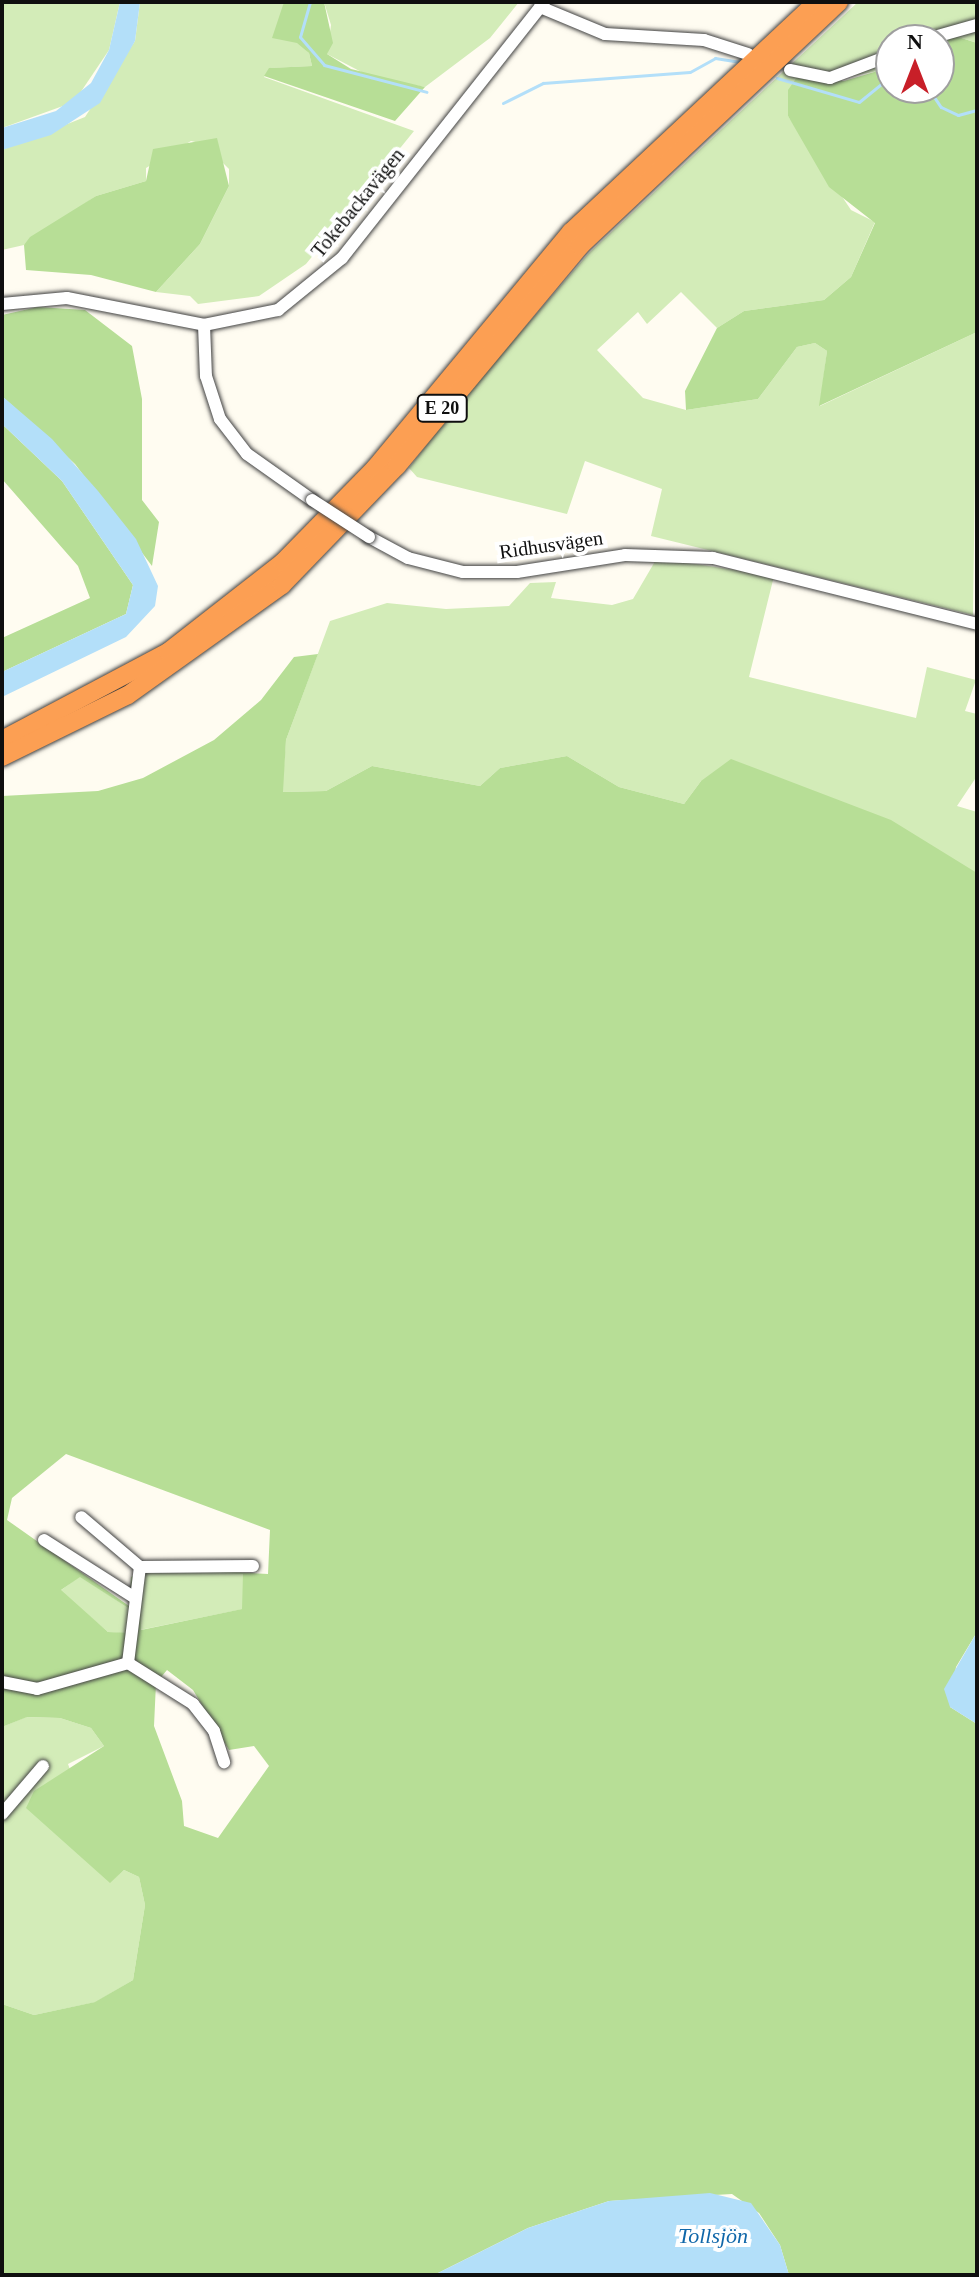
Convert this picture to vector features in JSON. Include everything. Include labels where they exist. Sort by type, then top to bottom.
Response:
[{"type":"highway","name":"E 20","points":[[2,740],[157,659],[283,562],[375,468],[571,232],[817,2]]},
{"type":"highway","name":"E 20","points":[[2,757],[128,695],[282,585],[397,466],[580,246],[839,2]]},
{"type":"street","points":[[542,5],[605,34],[704,40],[748,54]]},
{"type":"street","name":"Tokebackavägen","points":[[2,304],[67,298],[204,325],[278,310],[321,279],[542,5]]},
{"type":"street","points":[[955,31],[977,25]]},
{"type":"street","points":[[790,70],[830,78],[875,61]]},
{"type":"street","name":"Ridhusvägen","points":[[204,325],[206,376],[220,419],[247,454],[369,537],[408,558],[463,572],[517,572],[625,555],[713,558],[977,624]]},
{"type":"street","points":[[81,1517],[140,1567],[253,1566]]},
{"type":"street","points":[[44,1540],[135,1598]]},
{"type":"street","points":[[128,1663],[140,1567]]},
{"type":"street","points":[[2,1682],[37,1689],[128,1663],[193,1704],[214,1731],[224,1762]]},
{"type":"street","points":[[2,1814],[7,1796],[43,1766]]},
{"type":"green space","points":[[2,2],[120,2],[109,50],[74,102],[2,128]]},
{"type":"green space","points":[[140,2],[284,2],[281,19],[309,53],[312,66],[270,68],[264,77],[414,131],[306,264],[259,296],[198,304],[190,296],[156,292],[200,244],[229,186],[229,169],[204,144],[191,141],[146,168],[146,181],[96,196],[24,245],[2,250],[2,150],[85,117],[135,41]]},
{"type":"green space","points":[[284,2],[324,2],[333,43],[327,54],[351,69],[425,87],[395,121],[264,76],[269,68],[312,66],[309,53],[297,43],[272,38]]},
{"type":"green space","points":[[324,2],[519,2],[490,38],[425,87],[371,77],[327,54],[331,25]]},
{"type":"green space","points":[[858,2],[977,2],[977,43],[955,36],[955,24],[875,24],[875,72],[818,83],[797,77],[788,116],[851,210],[875,222],[851,277],[824,300],[744,311],[717,328],[681,292],[647,324],[638,312],[597,350],[643,398],[686,410],[758,399],[797,347],[815,343],[827,351],[820,406],[977,332],[973,615],[651,536],[662,489],[585,461],[567,514],[417,477],[409,468],[455,408],[589,253]]},
{"type":"green space","points":[[955,36],[977,43],[977,332],[819,406],[827,351],[815,343],[797,347],[758,399],[686,410],[685,391],[717,328],[744,311],[824,300],[851,277],[875,223],[829,187],[788,116],[788,90],[797,77],[844,81],[875,72],[875,104],[955,104]]},
{"type":"green space","points":[[217,138],[229,186],[200,244],[156,292],[91,275],[26,270],[24,245],[30,237],[96,196],[146,181],[153,149]]},
{"type":"green space","points":[[38,307],[85,310],[132,346],[142,399],[142,500],[159,522],[152,566],[75,464],[2,396],[2,315]]},
{"type":"green space","points":[[2,424],[62,481],[133,585],[126,614],[2,672],[2,638],[90,598],[78,566],[2,479]]},
{"type":"green space","points":[[657,558],[774,576],[749,677],[916,718],[927,667],[976,680],[965,711],[977,714],[977,776],[957,806],[977,812],[977,873],[701,781],[684,804],[619,787],[567,756],[500,768],[480,786],[372,766],[326,791],[282,792],[286,740],[330,621],[387,603],[446,609],[509,606],[530,583],[556,582],[551,598],[612,605],[633,599]]},
{"type":"green space","points":[[318,654],[286,740],[283,792],[326,791],[372,766],[480,786],[500,768],[567,756],[619,787],[684,804],[701,781],[731,759],[891,820],[977,873],[977,1632],[956,1667],[950,1707],[977,1724],[977,2275],[789,2275],[780,2245],[759,2213],[732,2194],[609,2201],[528,2228],[434,2275],[2,2275],[2,2004],[34,2015],[95,2002],[133,1980],[145,1905],[139,1877],[124,1870],[110,1883],[26,1808],[34,1791],[104,1746],[91,1728],[60,1718],[27,1717],[2,1727],[2,796],[98,791],[143,778],[214,740],[261,700],[294,657]],"holes":[[[66,1454],[270,1530],[268,1574],[149,1567],[131,1577],[129,1606],[7,1520],[12,1498]],[[148,1569],[243,1574],[242,1609],[141,1630],[139,1577]],[[80,1577],[128,1608],[131,1633],[108,1632],[61,1590]],[[167,1670],[193,1690],[229,1750],[254,1746],[269,1766],[218,1838],[184,1826],[182,1801],[154,1726],[156,1683]]]},
{"type":"green space","points":[[148,1569],[243,1573],[243,1609],[140,1630],[139,1577]]},
{"type":"green space","points":[[80,1576],[128,1608],[131,1634],[108,1632],[60,1591]]},
{"type":"green space","points":[[26,1717],[60,1718],[91,1728],[104,1746],[68,1764],[110,1882],[124,1870],[139,1877],[145,1905],[133,1980],[96,2002],[34,2015],[2,2004],[2,1727]]},
{"type":"water","points":[[120,2],[140,2],[135,41],[100,103],[51,135],[2,150],[2,128],[56,111],[91,83],[109,50]]},
{"type":"water","points":[[2,396],[52,439],[98,491],[136,539],[158,586],[155,606],[126,637],[2,697],[2,672],[126,614],[133,585],[62,481],[2,424]]},
{"type":"water","points":[[977,1632],[977,1724],[950,1707],[944,1689]]},
{"type":"water","name":"Tollsjön","points":[[710,2193],[751,2203],[780,2245],[789,2275],[434,2275],[528,2228],[609,2201]]},
{"type":"waterway","points":[[310,2],[300,37],[324,65],[427,92]]},
{"type":"waterway","points":[[503,103],[543,83],[690,72],[715,58],[739,62]]},
{"type":"waterway","points":[[777,78],[859,102],[875,89]]},
{"type":"waterway","points":[[939,104],[958,115],[977,110]]}]
